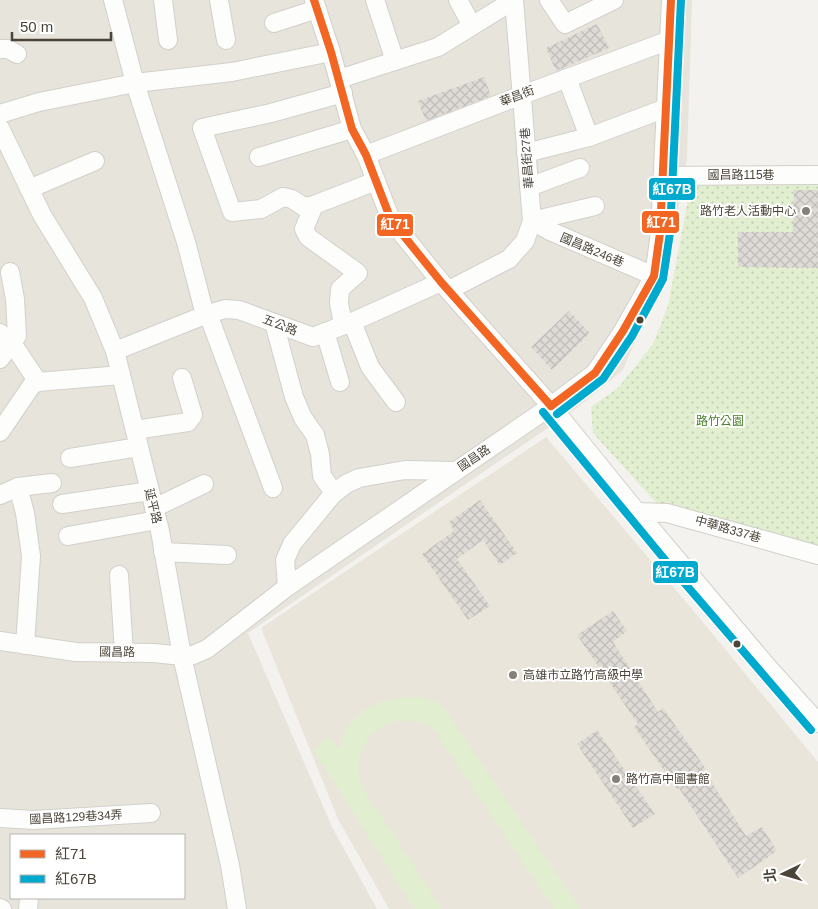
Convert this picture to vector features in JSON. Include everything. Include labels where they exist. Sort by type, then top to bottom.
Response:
[{"type":"street","points":[[113,0],[134,83],[186,242],[206,315],[273,488]]},
{"type":"street","points":[[163,0],[168,40]]},
{"type":"street","points":[[219,0],[226,40]]},
{"type":"street","points":[[375,0],[395,61]]},
{"type":"street","points":[[458,0],[472,26]]},
{"type":"street","points":[[376,181],[314,205],[304,207],[292,199],[283,196],[262,209],[232,212],[202,128],[271,113],[341,86],[395,61],[438,47],[514,0]]},
{"type":"street","name":"華昌街27巷","points":[[514,0],[532,221]]},
{"type":"street","points":[[549,0],[565,24],[614,0]]},
{"type":"street","name":"國昌路","points":[[0,641],[76,652],[154,653],[182,656],[193,655],[207,649],[287,587],[551,406],[595,373],[623,331],[654,276],[660,233],[671,0]]},
{"type":"street","points":[[274,23],[316,4],[352,129],[366,155],[391,220],[551,406],[637,512],[766,665],[818,723]]},
{"type":"street","name":"華昌街","points":[[366,155],[670,40]]},
{"type":"street","points":[[0,49],[8,49],[17,54]]},
{"type":"street","points":[[0,114],[40,102],[134,83],[232,72],[331,52]]},
{"type":"street","points":[[566,78],[588,137]]},
{"type":"street","points":[[526,153],[588,137],[666,108]]},
{"type":"street","points":[[259,157],[352,129]]},
{"type":"street","name":"延平路","points":[[2,138],[42,215],[92,298],[115,350],[150,491],[182,656],[230,865],[237,909]]},
{"type":"street","points":[[29,189],[94,161]]},
{"type":"street","points":[[529,187],[580,168]]},
{"type":"street","name":"國昌路115巷","points":[[663,176],[818,175]]},
{"type":"street","points":[[314,205],[304,229],[308,237],[358,273],[340,290],[339,303],[347,323],[370,367],[396,402]]},
{"type":"street","points":[[532,221],[595,206]]},
{"type":"street","name":"五公路","points":[[115,350],[225,309],[239,310],[313,337],[446,286],[510,259],[525,242],[532,221]]},
{"type":"street","name":"國昌路246巷","points":[[532,221],[550,231],[654,276]]},
{"type":"street","points":[[6,338],[17,336],[15,300],[10,272]]},
{"type":"street","points":[[274,323],[294,397],[303,418],[315,435],[320,454],[322,476],[334,493]]},
{"type":"street","points":[[325,332],[340,382]]},
{"type":"street","points":[[0,359],[6,338]]},
{"type":"street","points":[[6,338],[38,382]]},
{"type":"street","points":[[0,432],[32,385],[38,382],[121,375]]},
{"type":"street","points":[[135,430],[188,422],[193,416],[182,378]]},
{"type":"street","points":[[70,458],[139,447]]},
{"type":"street","points":[[287,587],[285,560],[292,544],[334,493],[346,484],[359,478],[406,470],[455,471]]},
{"type":"street","points":[[0,495],[18,487],[52,483]]},
{"type":"street","points":[[68,536],[155,514],[204,484]]},
{"type":"street","points":[[18,487],[25,513],[31,556],[25,645]]},
{"type":"street","points":[[62,504],[150,491]]},
{"type":"street","name":"中華路337巷","points":[[637,512],[667,513],[818,555]]},
{"type":"street","points":[[163,552],[226,555]]},
{"type":"street","points":[[119,575],[124,653]]},
{"type":"street","name":"國昌路129巷34弄","points":[[0,818],[34,827],[151,813]]},
{"type":"shaded area","points":[[0,0],[692,0],[687,158],[670,258],[623,370],[577,408],[248,633],[332,827],[377,909],[0,909]]},
{"type":"shaded area","name":"高雄市立路竹高級中學","points":[[546,437],[692,609],[818,762],[818,909],[389,909],[338,819],[261,628]]},
{"type":"green space","name":"路竹公園","points":[[691,184],[818,185],[818,550],[659,506],[593,433],[591,407],[618,388],[653,344],[668,306]]},
{"type":"green space","points":[[405,697],[430,699],[443,707],[581,909],[554,909],[432,727],[419,722],[400,720],[381,727],[368,739],[361,754],[359,771],[360,780],[368,798],[442,909],[414,909],[313,749],[329,737],[339,750],[340,742],[349,726],[361,713],[377,704]]},
{"type":"building","points":[[597,24],[609,48],[556,71],[546,48]]},
{"type":"building","points":[[484,77],[491,96],[426,121],[418,101]]},
{"type":"building","name":"路竹老人活動中心","points":[[794,190],[818,190],[818,268],[738,267],[738,232],[793,232]]},
{"type":"building","points":[[569,311],[590,333],[552,370],[531,347]]},
{"type":"building","points":[[480,500],[517,553],[500,565],[483,540],[457,559],[490,606],[468,620],[422,554],[454,531],[449,522]]},
{"type":"building","points":[[613,611],[627,631],[613,642],[658,712],[663,708],[706,769],[704,770],[746,836],[762,827],[777,851],[738,878],[679,788],[677,789],[634,727],[638,724],[577,635]]},
{"type":"building","name":"路竹高中圖書館","points":[[597,730],[655,814],[633,828],[577,744]]},
{"type":"transit line","name":"紅71","points":[[314,0],[331,52],[352,129],[366,155],[391,220],[441,282],[551,406]]},
{"type":"transit line","name":"紅71","points":[[551,406],[595,373],[623,331],[654,276],[660,233],[671,0]]},
{"type":"transit line","name":"紅67B","points":[[557,414],[603,379],[632,336],[663,279],[670,233],[681,0]]},
{"type":"transit line","name":"紅67B","points":[[543,412],[675,572],[811,730]]},
{"type":"place","name":"路竹老人活動中心","points":[[806,211]]},
{"type":"place","name":"高雄市立路竹高級中學","points":[[513,675]]},
{"type":"place","name":"路竹高中圖書館","points":[[616,779]]}]
